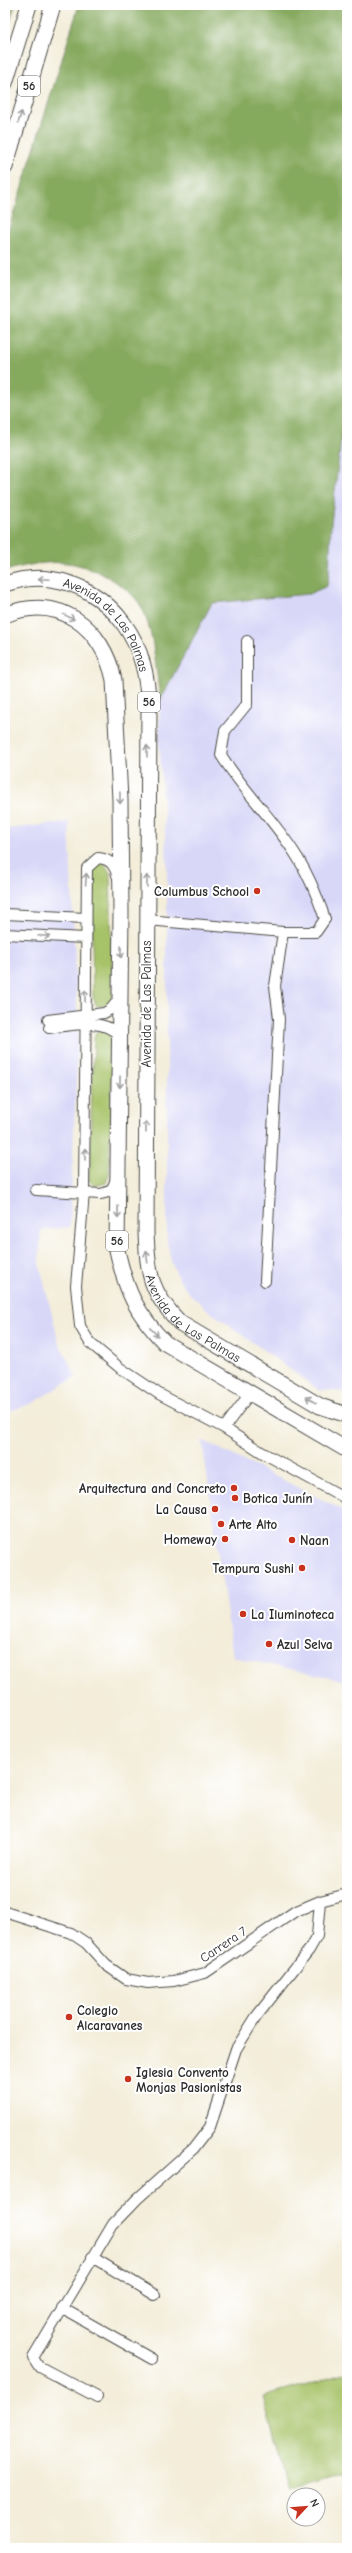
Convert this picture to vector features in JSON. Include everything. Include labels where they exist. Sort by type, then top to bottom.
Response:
[{"type":"main road","name":"56","points":[[5,83],[29,5]]},
{"type":"main road","name":"56","points":[[5,167],[54,5]]},
{"type":"main road","name":"Avenida de Las Palmas","points":[[5,584],[20,579],[37,578],[69,581],[100,597],[125,625],[136,644],[143,664],[149,707],[146,920],[146,1233],[151,1284],[163,1306],[180,1323],[320,1406],[347,1415]]},
{"type":"main road","name":"Avenida de Las Palmas","points":[[5,615],[28,608],[48,609],[70,616],[97,636],[111,663],[116,698],[120,890],[120,1036],[117,1250],[127,1290],[136,1309],[146,1323],[166,1343],[191,1360],[251,1392],[347,1450]]},
{"type":"street","points":[[146,920],[282,932],[316,932],[325,918],[316,890],[294,852],[238,782],[221,755],[225,731],[247,704],[247,641]]},
{"type":"street","points":[[120,890],[116,869],[111,863],[98,858],[87,868],[85,918],[84,1193],[76,1286],[80,1326],[90,1343],[120,1368],[159,1394],[224,1428],[263,1453],[347,1499]]},
{"type":"street","points":[[5,914],[85,918]]},
{"type":"street","points":[[265,1281],[279,1019],[274,986],[282,932]]},
{"type":"street","points":[[5,934],[85,938]]},
{"type":"street","points":[[49,1024],[85,1020],[111,1009],[120,998]]},
{"type":"street","points":[[85,1020],[109,1026],[120,1036]]},
{"type":"street","points":[[36,1190],[107,1193],[112,1188],[118,1174]]},
{"type":"street","points":[[224,1428],[251,1392]]},
{"type":"street","points":[[334,1898],[347,1886]]},
{"type":"street","name":"Carrera 7","points":[[5,1912],[71,1933],[86,1943],[106,1965],[126,1979],[148,1982],[174,1980],[205,1973],[294,1912],[320,1901],[347,1894]]},
{"type":"street","points":[[97,2397],[33,2361],[33,2358],[113,2224],[137,2199],[193,2149],[210,2127],[236,2049],[256,2017],[309,1950],[317,1936],[320,1901]]},
{"type":"street","points":[[92,2257],[155,2295]]},
{"type":"street","points":[[62,2308],[152,2359]]},
{"type":"shaded area","name":"Columbus School","points":[[347,415],[347,1392],[319,1390],[209,1311],[191,1295],[179,1280],[171,1261],[167,1241],[167,862],[159,741],[160,700],[212,603],[309,594],[327,586],[329,575],[331,524],[343,423]]},
{"type":"shaded area","points":[[69,822],[78,1033],[70,1227],[41,1230],[39,1262],[59,1343],[76,1376],[33,1403],[10,1411],[5,1406],[5,829]]},
{"type":"shaded area","points":[[202,1440],[347,1512],[347,1681],[233,1657]]},
{"type":"green space","points":[[5,5],[15,5],[5,38]]},
{"type":"green space","points":[[79,5],[347,5],[347,415],[343,423],[331,524],[329,575],[327,586],[309,594],[212,603],[160,700],[150,632],[143,610],[131,593],[100,573],[89,568],[68,563],[36,564],[5,571],[5,241]]},
{"type":"green space","points":[[97,863],[104,863],[110,873],[113,995],[110,1003],[99,1006],[96,1005],[93,997],[91,872]]},
{"type":"green space","points":[[103,1030],[110,1033],[113,1041],[109,1175],[106,1183],[95,1186],[89,1181],[94,1039],[96,1032]]},
{"type":"green space","points":[[347,2373],[347,2470],[288,2487],[263,2397]]},
{"type":"place","name":"Columbus School","points":[[257,891]]},
{"type":"place","name":"Arquitectura and Concreto","points":[[234,1488]]},
{"type":"place","name":"Botica Junín","points":[[235,1498]]},
{"type":"place","name":"La Causa","points":[[215,1509]]},
{"type":"place","name":"Arte Alto","points":[[221,1524]]},
{"type":"place","name":"Homeway","points":[[225,1539]]},
{"type":"place","name":"Naan","points":[[292,1540]]},
{"type":"place","name":"Tempura Sushi","points":[[302,1568]]},
{"type":"place","name":"La Iluminoteca","points":[[243,1614]]},
{"type":"place","name":"Azul Selva","points":[[269,1644]]},
{"type":"place","name":"Colegio Alcaravanes","points":[[69,2017]]},
{"type":"place","name":"Iglesia Convento Monjas Pasionistas","points":[[128,2079]]}]
